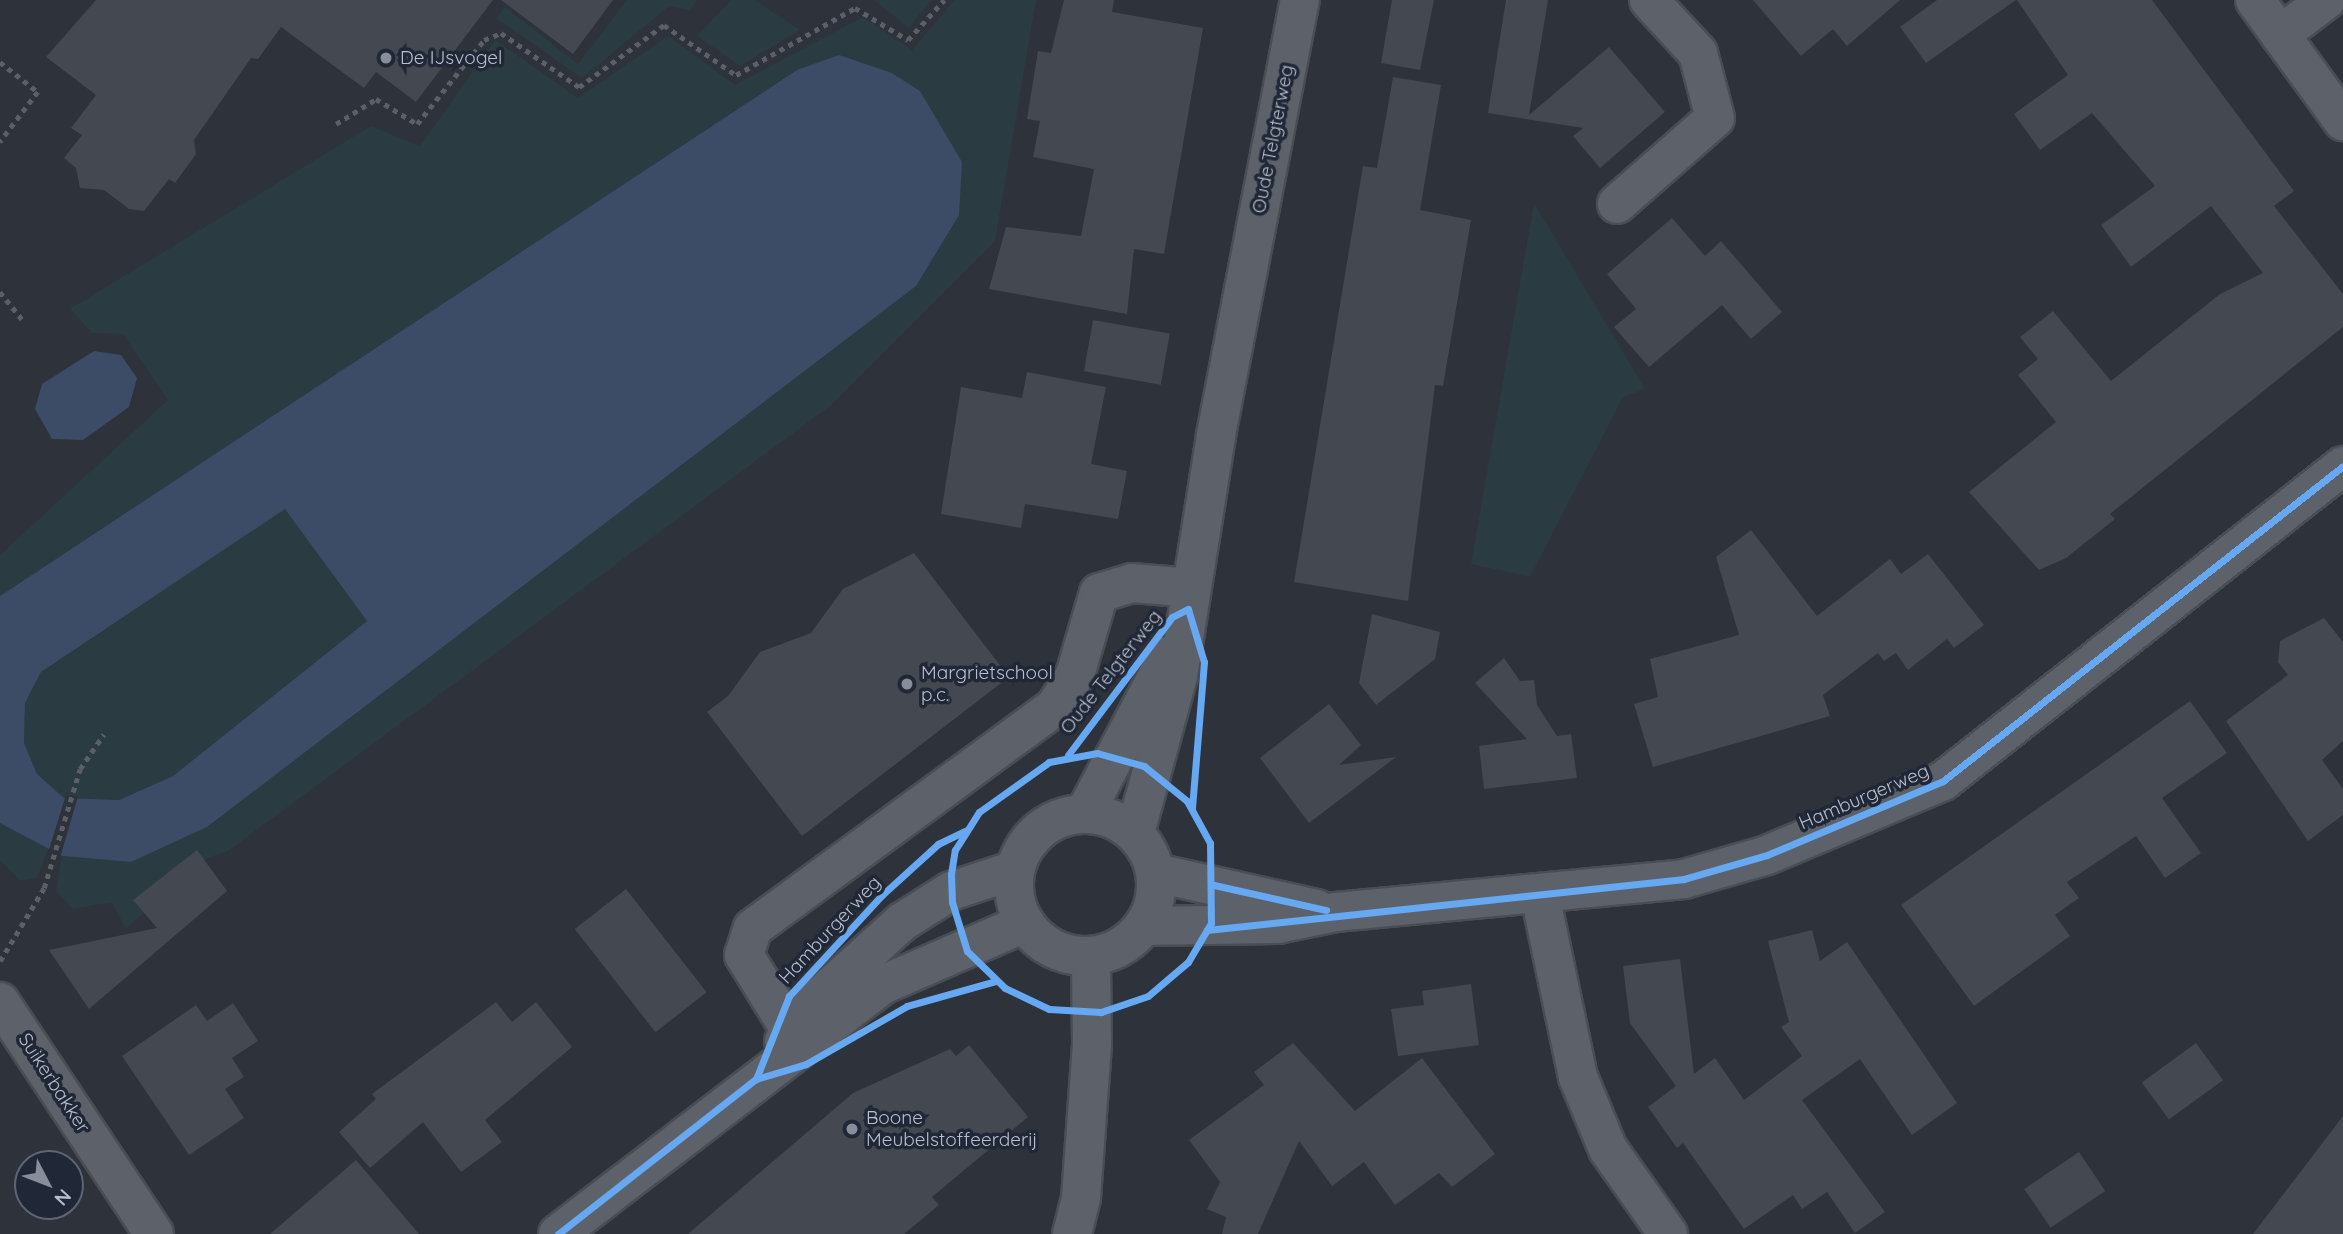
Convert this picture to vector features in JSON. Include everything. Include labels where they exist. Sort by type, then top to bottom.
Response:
[{"type":"street","name":"Oude Telgterweg","points":[[1135,833],[1178,676],[1300,0]]},
{"type":"street","points":[[1617,204],[1714,118],[1698,53],[1649,0]]},
{"type":"street","points":[[2255,0],[2343,121]]},
{"type":"street","points":[[2280,35],[2326,0]]},
{"type":"street","name":"Hamburgerweg","points":[[1143,926],[1207,930],[1336,912],[1540,895],[1696,875],[1767,855],[1943,781],[2343,466]]},
{"type":"street","name":"Hamburgerweg","points":[[796,1039],[744,955],[753,928],[1055,707],[1076,675],[1099,593],[1132,583],[1190,598]]},
{"type":"street","name":"Oude Telgterweg","points":[[1085,813],[1190,598]]},
{"type":"street","points":[[1085,813],[1117,820],[1135,833],[1156,873],[1155,901],[1143,926],[1115,950],[1091,956],[1046,946],[1025,923],[1014,897],[1015,870],[1035,834],[1058,819],[1085,813]]},
{"type":"street","name":"Hamburgerweg","points":[[558,1234],[756,1079],[796,1039],[851,965],[902,922],[951,891],[1015,870]]},
{"type":"street","name":"Hamburgerweg","points":[[1156,873],[1336,912]]},
{"type":"street","points":[[1540,895],[1578,1077],[1608,1149],[1668,1234]]},
{"type":"street","name":"Hamburgerweg","points":[[796,1039],[882,985],[1025,923]]},
{"type":"street","points":[[1072,1234],[1081,1198],[1091,956]]},
{"type":"street","name":"Suikerbakker","points":[[0,1002],[153,1234]]},
{"type":"path","points":[[336,124],[376,99],[417,124],[484,40],[501,33],[579,87],[664,24],[736,75],[855,8],[908,40],[944,0]]},
{"type":"path","points":[[0,62],[38,92],[0,142]]},
{"type":"path","points":[[0,292],[22,319]]},
{"type":"path","points":[[0,961],[44,888],[80,769],[104,734]]},
{"type":"shaded area","points":[[627,0],[697,0],[690,10],[669,6],[582,78],[496,18],[505,7],[578,64]]},
{"type":"shaded area","points":[[731,0],[755,0],[800,30],[740,66],[697,36]]},
{"type":"shaded area","points":[[874,0],[931,0],[909,28]]},
{"type":"shaded area","points":[[955,0],[1036,0],[995,241],[830,406],[228,851],[202,860],[126,929],[112,902],[73,909],[56,891],[62,856],[131,862],[207,827],[916,286],[797,70],[0,596],[0,555],[168,400],[123,334],[92,333],[70,309],[371,126],[420,146],[495,40],[578,98],[668,36],[735,85],[863,17],[912,50]]},
{"type":"shaded area","points":[[1534,203],[1645,389],[1623,397],[1530,577],[1471,564]]},
{"type":"shaded area","points":[[285,508],[367,621],[173,776],[119,800],[64,798],[37,774],[24,743],[25,703],[41,672]]},
{"type":"shaded area","points":[[0,823],[48,849],[37,878],[20,881],[0,860]]},
{"type":"water","points":[[839,55],[892,73],[920,91],[962,162],[959,215],[916,286],[207,827],[131,862],[62,856],[0,823],[0,596],[797,70]],"holes":[[[285,509],[367,621],[173,776],[119,800],[64,798],[37,774],[24,743],[25,703],[41,672]]]},
{"type":"water","points":[[94,351],[121,355],[137,378],[129,407],[83,440],[52,439],[35,409],[42,384]]},
{"type":"pier","points":[[66,795],[78,796],[60,858],[48,853]]},
{"type":"building","points":[[96,0],[493,0],[416,102],[376,72],[364,88],[281,27],[258,59],[251,58],[194,140],[196,154],[175,183],[169,179],[144,211],[129,209],[104,190],[80,188],[76,168],[64,158],[82,135],[71,128],[96,95],[46,57]]},
{"type":"building","name":"De IJsvogel","points":[[501,0],[613,0],[573,54]]},
{"type":"building","points":[[1064,0],[1114,0],[1112,12],[1203,28],[1164,254],[1134,249],[1127,314],[989,289],[1006,227],[1081,236],[1094,169],[1033,157],[1040,121],[1027,119],[1038,51],[1051,53]]},
{"type":"building","points":[[1392,0],[1434,0],[1420,70],[1381,63]]},
{"type":"building","points":[[1506,0],[1548,0],[1529,115],[1609,47],[1665,112],[1600,168],[1573,136],[1583,128],[1488,113]]},
{"type":"building","points":[[1753,0],[1900,0],[1847,46],[1833,29],[1801,56]]},
{"type":"building","points":[[1937,0],[2016,0],[1926,63],[1900,27]]},
{"type":"building","points":[[2017,0],[2152,0],[2294,191],[2274,206],[2343,294],[2343,327],[2110,514],[2115,519],[2066,558],[2039,570],[1969,492],[2056,422],[2018,375],[2038,359],[2020,337],[2053,311],[2111,381],[2220,294],[2263,273],[2211,206],[2131,267],[2101,225],[2155,186],[2092,113],[2040,150],[2014,114],[2068,75]]},
{"type":"building","points":[[1393,77],[1441,85],[1420,210],[1471,220],[1443,386],[1435,385],[1408,601],[1294,582],[1363,166],[1377,168]]},
{"type":"building","points":[[1672,218],[1705,256],[1721,241],[1782,312],[1751,339],[1722,305],[1649,367],[1614,327],[1636,309],[1607,274]]},
{"type":"building","points":[[1093,320],[1170,334],[1161,385],[1084,371]]},
{"type":"building","points":[[1027,372],[1106,387],[1091,464],[1127,471],[1118,519],[1025,504],[1021,528],[941,514],[961,387],[1022,398]]},
{"type":"building","points":[[1751,530],[1817,616],[1890,559],[1901,574],[1928,554],[1984,625],[1954,648],[1947,639],[1908,670],[1896,653],[1884,661],[1878,653],[1823,695],[1830,716],[1653,767],[1634,704],[1658,697],[1650,659],[1739,635],[1716,557]]},
{"type":"building","points":[[914,553],[1009,677],[802,836],[707,712],[728,696],[760,652],[811,633],[843,589]]},
{"type":"building","points":[[1372,614],[1440,632],[1435,659],[1376,705],[1359,683]]},
{"type":"building","points":[[2324,618],[2343,642],[2343,741],[2322,760],[2343,789],[2343,815],[2308,841],[2226,721],[2288,675],[2278,662],[2280,641]]},
{"type":"building","points":[[1504,658],[1520,681],[1534,680],[1537,705],[1557,736],[1571,734],[1577,778],[1484,789],[1479,746],[1527,739],[1475,683]]},
{"type":"building","points":[[2190,701],[2227,753],[2162,798],[2201,853],[2165,878],[2136,836],[2067,882],[2079,898],[2055,915],[2070,936],[1974,1006],[1901,905]]},
{"type":"building","points":[[1329,704],[1361,745],[1339,765],[1396,757],[1309,823],[1260,758]]},
{"type":"building","points":[[197,850],[227,891],[89,1009],[49,950],[157,928],[133,900]]},
{"type":"building","points":[[626,889],[707,992],[655,1032],[575,929]]},
{"type":"building","points":[[1812,930],[1820,961],[1847,942],[1957,1103],[1912,1135],[1860,1059],[1802,1100],[1885,1212],[1855,1233],[1827,1192],[1802,1209],[1793,1195],[1744,1229],[1683,1143],[1677,1148],[1648,1107],[1676,1086],[1630,1023],[1623,966],[1680,959],[1694,1074],[1715,1058],[1744,1100],[1802,1056],[1781,1027],[1789,1022],[1768,941]]},
{"type":"building","points":[[1471,984],[1479,1045],[1398,1056],[1391,1009],[1424,1005],[1422,991]]},
{"type":"building","points":[[496,1002],[512,1022],[536,1002],[572,1047],[485,1120],[502,1142],[461,1172],[423,1122],[370,1168],[339,1132],[376,1099],[372,1094]]},
{"type":"building","points":[[233,1003],[258,1041],[232,1058],[244,1077],[225,1089],[244,1118],[189,1155],[122,1056],[196,1005],[207,1021]]},
{"type":"building","points":[[1293,1043],[1355,1111],[1422,1058],[1495,1154],[1452,1187],[1439,1173],[1395,1205],[1364,1162],[1332,1186],[1299,1141],[1258,1234],[1222,1234],[1226,1217],[1207,1209],[1220,1182],[1189,1140],[1264,1085],[1254,1072]]},
{"type":"building","points":[[2196,1043],[2223,1080],[2169,1120],[2142,1082]]},
{"type":"building","points":[[969,1045],[1028,1117],[932,1197],[939,1205],[904,1234],[688,1234],[853,1093],[950,1049],[956,1056]]},
{"type":"building","points":[[2343,1116],[2343,1234],[2253,1234]]},
{"type":"building","points":[[2079,1152],[2105,1191],[2051,1228],[2024,1189]]},
{"type":"building","points":[[356,1160],[419,1234],[270,1234]]},
{"type":"cycle path","points":[[1207,930],[1684,879],[1767,855],[1943,781],[2343,466]]},
{"type":"cycle path","points":[[1068,755],[1172,617],[1188,609],[1204,662],[1192,809]]},
{"type":"cycle path","points":[[1097,753],[1144,766],[1187,801],[1210,843],[1211,923],[1188,962],[1148,996],[1101,1012],[1049,1009],[1005,988],[967,951],[952,902],[951,874],[955,850],[979,812],[1049,762],[1097,753]]},
{"type":"cycle path","points":[[756,1079],[789,996],[882,895],[938,844],[965,831]]},
{"type":"cycle path","points":[[1214,885],[1326,910]]},
{"type":"cycle path","points":[[558,1234],[756,1079],[806,1064],[907,1006],[996,981]]},
{"type":"place","name":"De IJsvogel","points":[[386,58]]},
{"type":"place","name":"Margrietschool p.c.","points":[[907,684]]},
{"type":"place","name":"Boone Meubelstoffeerderij","points":[[852,1129]]}]
